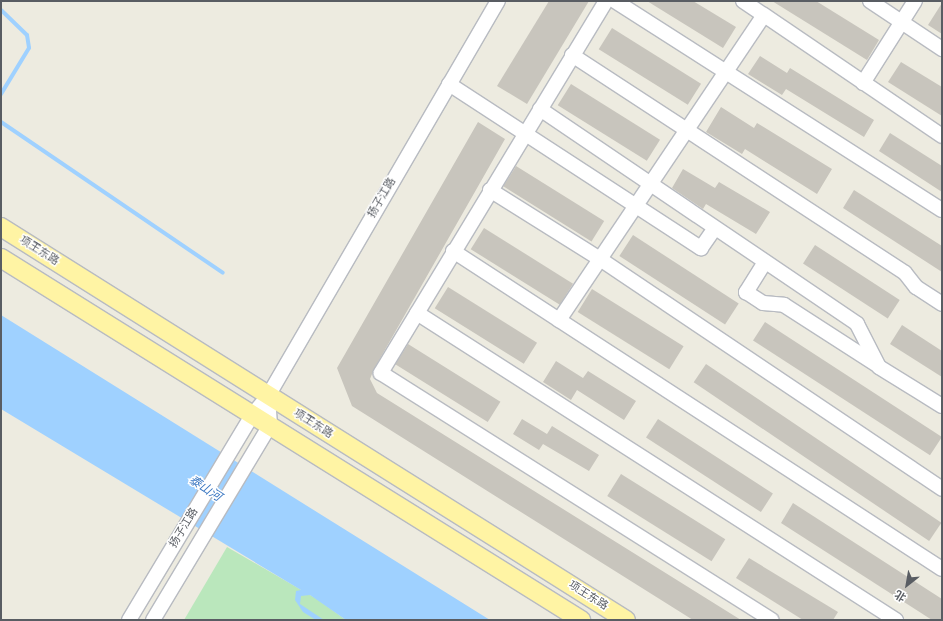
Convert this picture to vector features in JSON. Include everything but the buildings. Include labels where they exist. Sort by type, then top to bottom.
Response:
[{"type":"main road","name":"项王东路","points":[[1,227],[626,620]]},
{"type":"main road","points":[[1,258],[581,620]]},
{"type":"street","name":"扬子江路","points":[[129,620],[230,451],[253,414],[268,396],[498,1]]},
{"type":"street","points":[[606,1],[453,251],[381,373],[771,620]]},
{"type":"street","points":[[615,1],[942,210]]},
{"type":"street","points":[[743,1],[942,136]]},
{"type":"street","points":[[870,1],[942,49]]},
{"type":"street","points":[[863,83],[915,1]]},
{"type":"street","points":[[559,320],[764,15]]},
{"type":"street","points":[[572,55],[905,272],[916,287],[942,304]]},
{"type":"street","points":[[449,84],[526,132],[701,248],[715,228]]},
{"type":"street","points":[[540,109],[857,324],[879,367]]},
{"type":"street","points":[[490,190],[600,259],[942,489]]},
{"type":"street","points":[[453,251],[942,569]]},
{"type":"street","points":[[765,262],[746,292],[763,303],[784,305],[942,406]]},
{"type":"street","points":[[417,313],[896,620]]},
{"type":"street","points":[[268,396],[270,425]]},
{"type":"street","name":"扬子江路","points":[[152,620],[270,425]]},
{"type":"green space","points":[[227,547],[317,599],[346,620],[184,620]]},
{"type":"water","name":"泰山河","points":[[1,315],[490,620],[346,620],[310,595],[301,596],[300,604],[324,620],[316,620],[303,612],[295,600],[296,591],[301,590],[1,409]]},
{"type":"waterway","points":[[1,10],[27,35],[29,48],[1,94]]},
{"type":"waterway","points":[[1,122],[223,273]]}]
